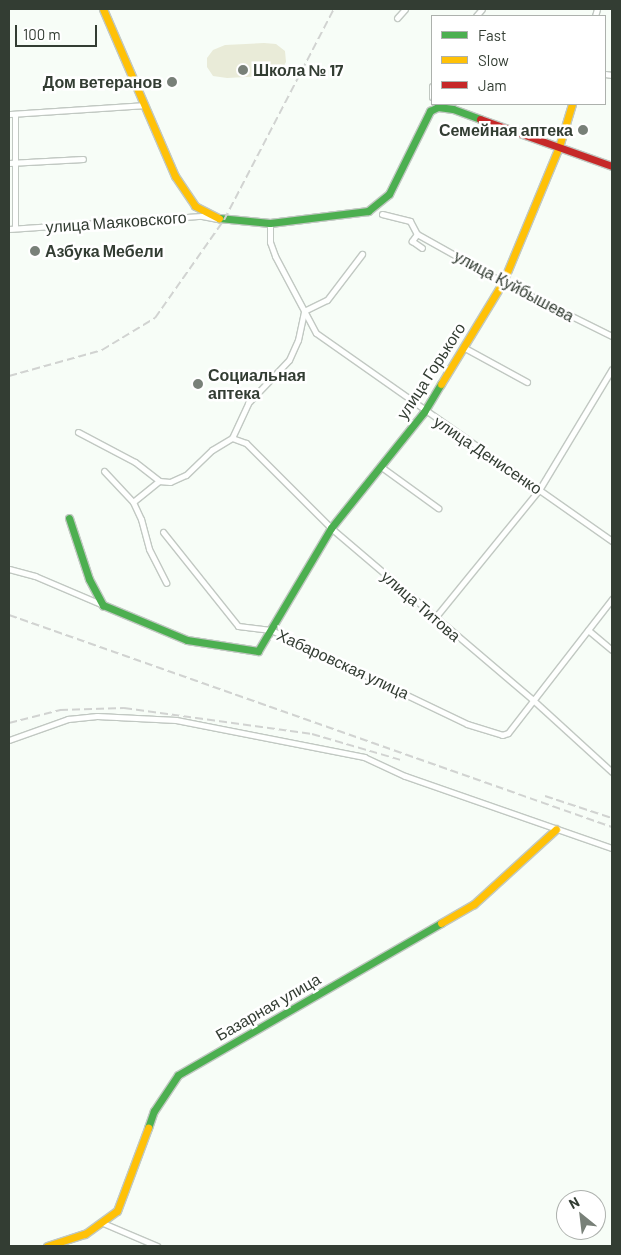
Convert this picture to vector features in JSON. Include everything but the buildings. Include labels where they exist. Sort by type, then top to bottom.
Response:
[{"type":"street","points":[[103,9],[186,196],[195,206],[224,220],[270,224],[368,211],[389,194],[411,143],[433,106],[454,109],[612,166]]},
{"type":"street","points":[[397,18],[405,9]]},
{"type":"street","points":[[15,228],[16,163],[12,114],[144,105]]},
{"type":"street","name":"улица Горького","points":[[103,605],[187,640],[258,651],[265,644],[271,630],[331,528],[424,412],[502,282],[559,147],[572,105]]},
{"type":"street","points":[[9,163],[83,159]]},
{"type":"street","name":"улица Куйбышева","points":[[382,214],[410,221],[417,234],[502,282],[612,336]]},
{"type":"street","name":"улица Маяковского","points":[[9,229],[202,216],[224,220]]},
{"type":"street","name":"улица Денисенко","points":[[270,224],[270,242],[275,256],[316,333],[424,412],[612,541]]},
{"type":"street","name":"улица Куйбышева","points":[[417,234],[412,241],[422,248]]},
{"type":"street","points":[[78,432],[135,462],[159,481],[170,482],[186,475],[212,450],[232,438],[248,403],[289,360],[298,340],[304,311],[327,300],[362,254]]},
{"type":"street","points":[[463,347],[527,382]]},
{"type":"street","points":[[434,619],[539,490],[612,369]]},
{"type":"street","name":"улица Титова","points":[[232,438],[246,444],[331,528],[434,619],[532,699],[610,770]]},
{"type":"street","points":[[380,466],[438,508]]},
{"type":"street","points":[[104,471],[133,502],[149,549],[166,583]]},
{"type":"street","points":[[133,502],[159,481]]},
{"type":"street","points":[[69,518],[89,578],[103,605]]},
{"type":"street","name":"Хабаровская улица","points":[[162,532],[238,626],[271,630],[466,724],[502,735],[508,732],[532,699]]},
{"type":"street","points":[[9,569],[35,576],[103,605]]},
{"type":"street","points":[[532,699],[612,599]]},
{"type":"street","points":[[588,630],[612,650]]},
{"type":"street","points":[[9,740],[68,719],[97,716],[176,720],[364,757],[405,776],[612,848]]},
{"type":"street","points":[[610,770],[612,763]]},
{"type":"street","name":"Базарная улица","points":[[47,1246],[85,1234],[103,1223],[123,1201],[154,1111],[178,1075],[474,904],[556,829]]},
{"type":"street","points":[[103,1223],[158,1246]]},
{"type":"green space","points":[[276,44],[285,51],[286,62],[281,71],[269,76],[227,78],[213,76],[207,67],[207,58],[213,50],[225,45]]},
{"type":"railway","points":[[9,376],[102,350],[155,318],[224,220],[334,9]]},
{"type":"railway","points":[[9,615],[612,827]]},
{"type":"railway","points":[[9,723],[60,710],[124,708],[312,734],[401,760]]},
{"type":"railway","points":[[545,796],[612,818]]},
{"type":"traffic: fast","points":[[219,218],[270,223],[368,211],[389,194],[430,111],[438,107],[453,109],[480,119]]},
{"type":"traffic: fast","points":[[69,518],[89,579],[103,605],[187,640],[258,651],[331,528],[424,412],[441,384]]},
{"type":"traffic: fast","points":[[148,1128],[154,1111],[178,1075],[441,923]]},
{"type":"traffic: slow","points":[[103,9],[175,176],[195,206],[219,218]]},
{"type":"traffic: slow","points":[[441,384],[503,282],[559,147],[572,105]]},
{"type":"traffic: slow","points":[[441,923],[474,904],[556,829]]},
{"type":"traffic: slow","points":[[47,1246],[85,1234],[117,1211],[148,1128]]},
{"type":"traffic: jam","points":[[480,119],[612,166]]},
{"type":"place","name":"Школа № 17","points":[[243,70]]},
{"type":"place","name":"Дом ветеранов","points":[[172,82]]},
{"type":"place","name":"Семейная аптека","points":[[583,130]]},
{"type":"place","name":"Азбука Мебели","points":[[35,251]]},
{"type":"place","name":"Социальная аптека","points":[[198,384]]}]
